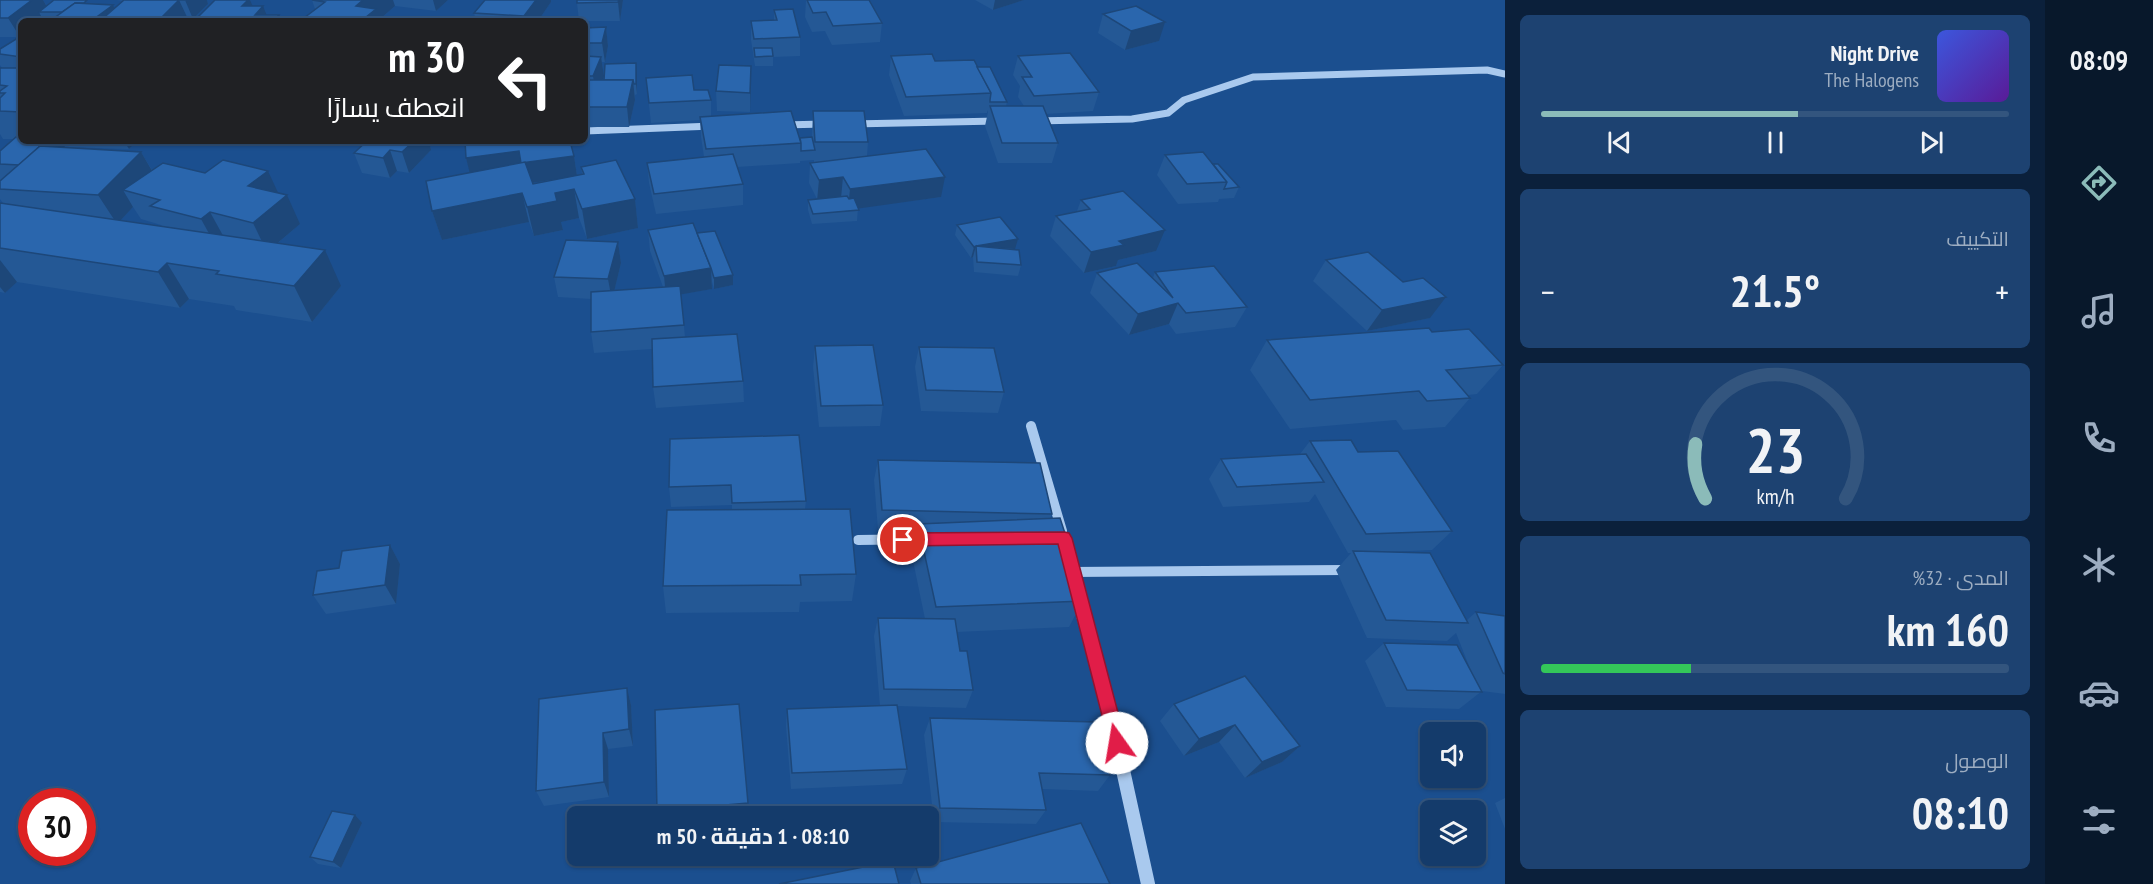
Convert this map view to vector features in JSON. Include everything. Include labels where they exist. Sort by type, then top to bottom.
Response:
[{"type":"street","points":[[1025,121],[1132,119],[1168,113],[1184,100],[1253,77],[1487,70],[1505,74]]},
{"type":"street","points":[[847,124],[1001,121]]},
{"type":"street","points":[[776,125],[835,124]]},
{"type":"street","points":[[588,131],[716,126]]},
{"type":"street","points":[[1031,426],[1112,720],[1148,884]]},
{"type":"street","points":[[858,540],[938,539]]},
{"type":"street","points":[[1065,551],[1345,570]]},
{"type":"building","points":[[0,0],[32,0],[8,18],[0,18]]},
{"type":"building","points":[[54,0],[87,0],[84,3],[75,3],[62,12],[39,12]]},
{"type":"building","points":[[124,0],[179,0],[161,18],[103,18]]},
{"type":"building","points":[[215,0],[248,0],[242,6],[263,6],[255,15],[279,15],[276,18],[197,18]]},
{"type":"building","points":[[312,0],[363,0],[356,6],[376,9],[365,18],[304,18],[325,2]]},
{"type":"building","points":[[485,0],[536,0],[524,16],[474,13]]},
{"type":"building","points":[[577,0],[619,0],[618,2],[577,3]]},
{"type":"building","points":[[807,0],[869,0],[882,23],[833,26],[826,12],[813,13]]},
{"type":"building","points":[[75,3],[113,5],[95,18],[54,18]]},
{"type":"building","points":[[1136,6],[1165,22],[1131,31],[1103,14]]},
{"type":"building","points":[[793,9],[800,37],[754,39],[751,21],[777,20],[774,10]]},
{"type":"building","points":[[606,27],[602,43],[588,43],[588,28]]},
{"type":"building","points":[[18,38],[18,57],[0,54],[0,49]]},
{"type":"building","points":[[754,48],[772,48],[773,56],[755,57]]},
{"type":"building","points":[[1070,53],[1099,92],[1034,96],[1022,77],[1032,77],[1018,56]]},
{"type":"building","points":[[932,54],[935,61],[974,60],[991,93],[906,97],[891,56]]},
{"type":"building","points":[[588,56],[601,57],[593,76],[588,76]]},
{"type":"building","points":[[636,63],[636,84],[633,80],[604,80],[605,64]]},
{"type":"building","points":[[719,65],[751,66],[750,93],[716,91]]},
{"type":"building","points":[[977,67],[990,67],[1007,102],[990,102],[991,93]]},
{"type":"building","points":[[0,68],[18,68],[18,112],[0,111],[0,98],[5,93],[0,93],[0,91],[7,86],[0,85]]},
{"type":"building","points":[[692,75],[694,90],[708,90],[711,100],[649,103],[646,78]]},
{"type":"building","points":[[588,80],[633,80],[627,107],[588,107]]},
{"type":"building","points":[[990,106],[1043,106],[1058,143],[1002,143]]},
{"type":"building","points":[[791,111],[801,143],[706,149],[700,117]]},
{"type":"building","points":[[813,111],[864,111],[868,142],[815,142]]},
{"type":"building","points":[[16,137],[18,137],[18,144],[55,144],[52,147],[40,146],[19,165],[0,164],[0,151]]},
{"type":"building","points":[[812,137],[815,150],[801,151],[800,138]]},
{"type":"building","points":[[364,144],[411,144],[402,152],[390,150],[383,158],[354,153]]},
{"type":"building","points":[[465,144],[571,144],[574,156],[521,163],[519,151],[466,158]]},
{"type":"building","points":[[40,146],[141,152],[98,195],[0,189],[0,181]]},
{"type":"building","points":[[926,149],[945,177],[850,189],[843,177],[819,180],[810,163]]},
{"type":"building","points":[[1203,152],[1227,182],[1187,184],[1165,155]]},
{"type":"building","points":[[733,154],[743,184],[654,194],[647,163]]},
{"type":"building","points":[[223,160],[268,171],[248,186],[287,195],[253,223],[210,212],[201,219],[150,206],[160,200],[123,190],[163,163],[205,173]]},
{"type":"building","points":[[616,160],[635,199],[582,209],[574,189],[555,193],[557,201],[527,207],[522,193],[432,211],[426,181],[525,162],[533,184],[584,174],[581,167]]},
{"type":"building","points":[[1213,164],[1218,164],[1239,187],[1224,189],[1227,182]]},
{"type":"building","points":[[1123,191],[1165,230],[1119,241],[1124,245],[1091,252],[1056,216],[1090,209],[1081,200]]},
{"type":"building","points":[[847,196],[849,199],[854,198],[859,210],[813,214],[808,200]]},
{"type":"building","points":[[0,203],[325,250],[294,286],[216,274],[219,271],[167,263],[158,272],[0,248]]},
{"type":"building","points":[[1000,217],[1018,239],[974,247],[957,225]]},
{"type":"building","points":[[693,223],[711,268],[664,276],[648,230]]},
{"type":"building","points":[[715,231],[733,275],[714,278],[697,233]]},
{"type":"building","points":[[566,240],[618,242],[608,279],[554,277]]},
{"type":"building","points":[[976,246],[1019,250],[1021,265],[977,262]]},
{"type":"building","points":[[1368,252],[1403,282],[1423,278],[1446,297],[1382,310],[1326,260]]},
{"type":"building","points":[[1137,263],[1173,298],[1155,272],[1214,266],[1247,307],[1186,313],[1178,303],[1138,314],[1097,273]]},
{"type":"building","points":[[680,286],[684,325],[591,332],[591,292]]},
{"type":"building","points":[[1429,328],[1432,332],[1469,329],[1503,365],[1446,370],[1470,398],[1427,401],[1419,391],[1310,400],[1267,340]]},
{"type":"building","points":[[737,334],[743,381],[653,387],[652,339]]},
{"type":"building","points":[[873,345],[883,405],[821,406],[815,346]]},
{"type":"building","points":[[919,347],[994,348],[1004,392],[926,390]]},
{"type":"building","points":[[799,435],[806,501],[732,503],[731,485],[669,487],[670,439]]},
{"type":"building","points":[[1351,440],[1358,452],[1398,451],[1452,531],[1366,534],[1310,441]]},
{"type":"building","points":[[1306,454],[1324,482],[1237,487],[1221,459]]},
{"type":"building","points":[[878,460],[1040,463],[1052,514],[882,510]]},
{"type":"building","points":[[850,509],[856,574],[800,575],[801,585],[663,586],[667,510]]},
{"type":"building","points":[[1060,518],[1073,558],[1069,558],[1083,601],[936,607],[918,524]]},
{"type":"building","points":[[390,545],[385,585],[313,595],[317,571],[339,568],[342,551]]},
{"type":"building","points":[[1353,551],[1430,553],[1468,623],[1386,620]]},
{"type":"building","points":[[1476,612],[1505,616],[1505,674],[1503,673]]},
{"type":"building","points":[[878,618],[955,619],[960,651],[967,651],[973,690],[884,689]]},
{"type":"building","points":[[1384,643],[1457,645],[1482,692],[1407,690]]},
{"type":"building","points":[[1245,676],[1300,746],[1262,762],[1235,725],[1199,739],[1174,704]]},
{"type":"building","points":[[627,688],[629,729],[603,733],[604,782],[536,791],[539,699]]},
{"type":"building","points":[[739,704],[748,803],[714,806],[657,806],[655,710]]},
{"type":"building","points":[[897,705],[907,769],[792,773],[787,709]]},
{"type":"building","points":[[930,718],[1097,722],[1110,775],[1039,773],[1046,810],[940,808]]},
{"type":"building","points":[[332,811],[355,815],[333,862],[310,857]]},
{"type":"building","points":[[1081,823],[1110,884],[921,884],[916,868],[939,866],[939,862]]},
{"type":"building","points":[[868,866],[894,866],[899,884],[779,884]]},
{"type":"route","points":[[903,540],[1064,538],[1117,743]]}]
